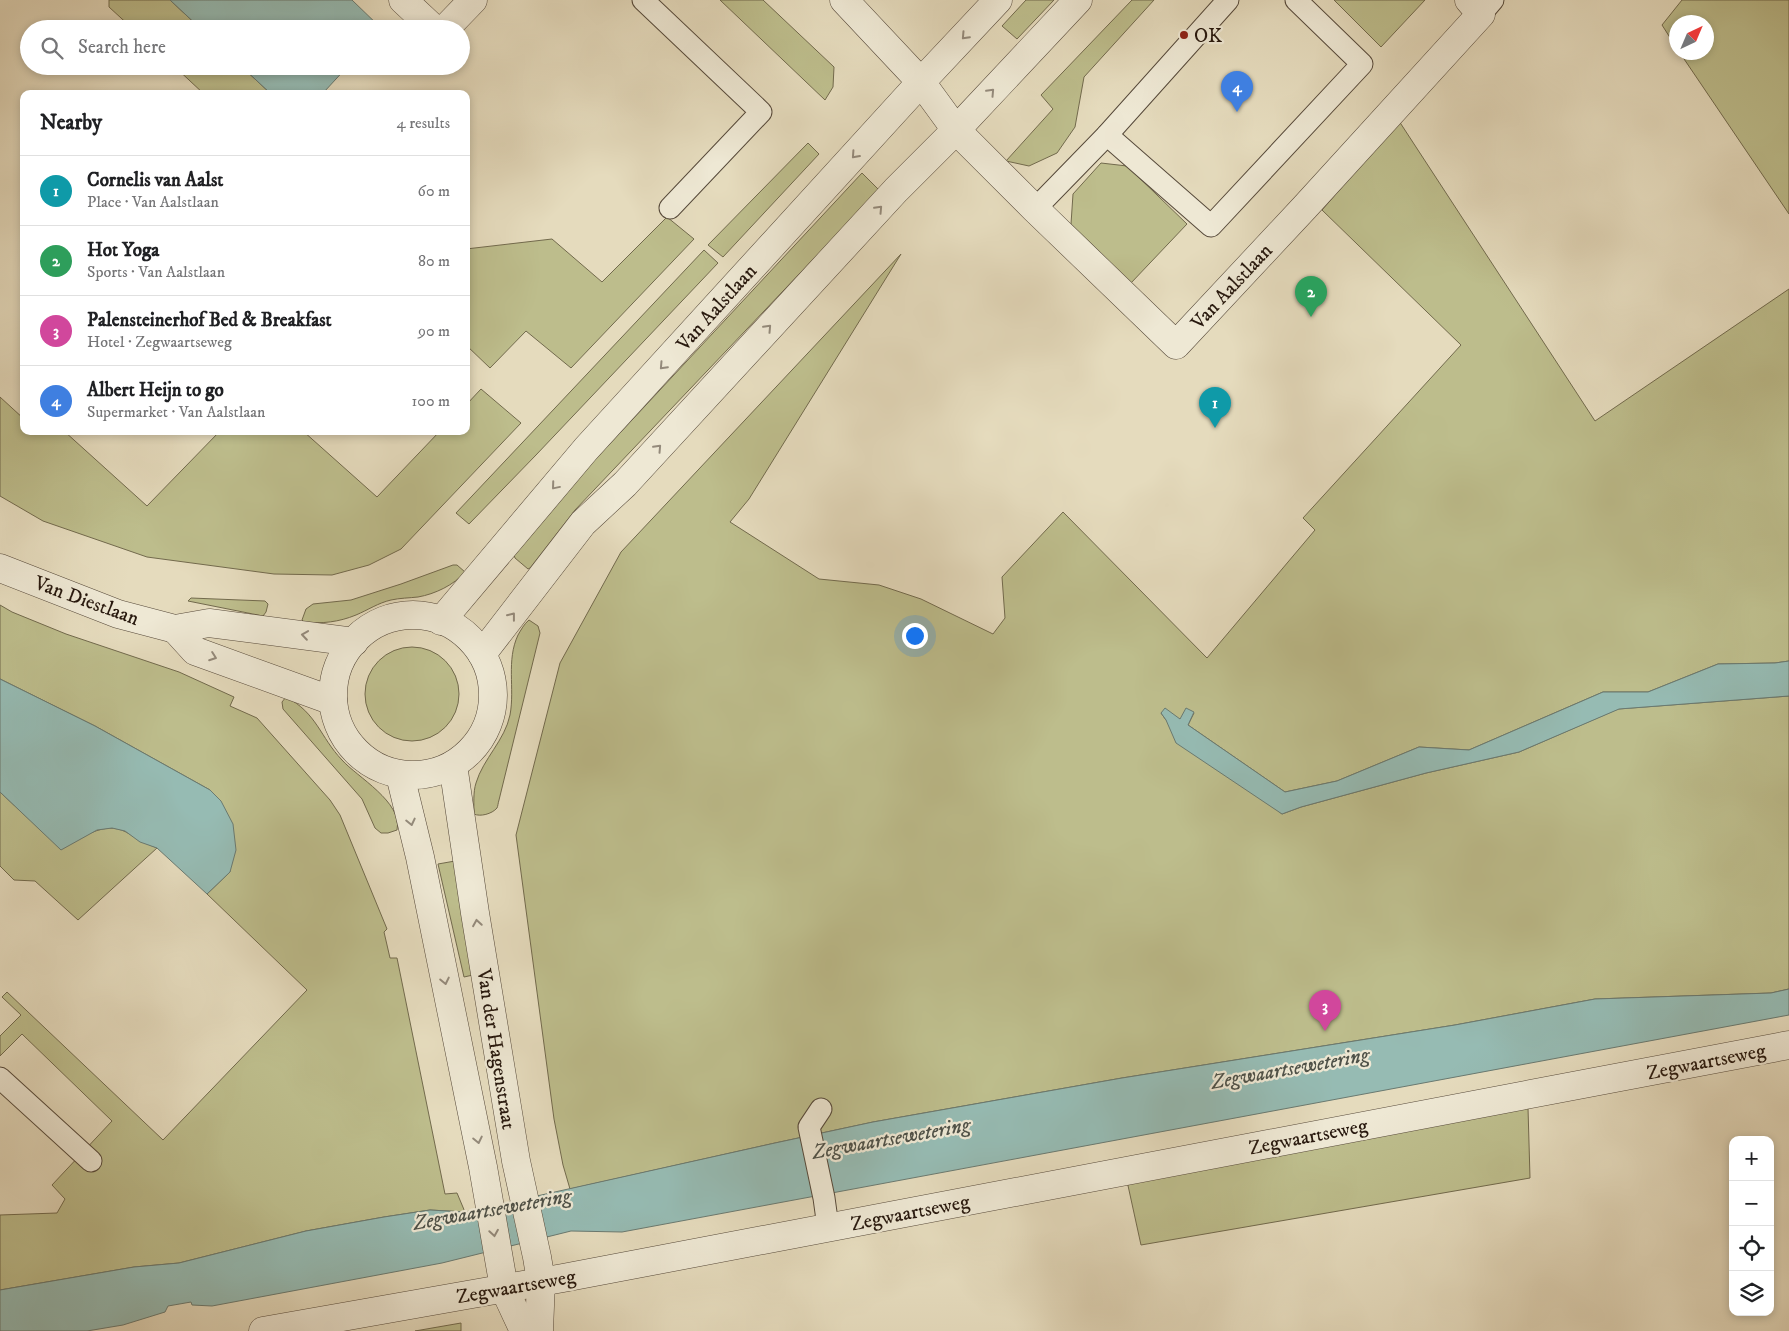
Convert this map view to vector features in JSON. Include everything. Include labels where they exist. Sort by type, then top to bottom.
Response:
[{"type":"street","points":[[403,0],[424,20]]},
{"type":"street","points":[[454,20],[473,0]]},
{"type":"street","name":"Van Aalstlaan","points":[[442,621],[586,449],[998,0]]},
{"type":"street","points":[[482,654],[583,523],[625,484],[896,190],[956,130],[1078,0]]},
{"type":"street","name":"Van Aalstlaan","points":[[851,2],[921,82],[956,130],[1034,209],[1176,345],[1305,207],[1481,4]]},
{"type":"street","name":"Van Diestlaan","points":[[0,568],[118,614],[176,629],[209,623],[354,642]]},
{"type":"street","points":[[404,616],[423,616],[442,621],[458,629],[471,640],[482,654],[491,674],[493,695],[491,716],[483,736],[470,753],[453,766],[440,771],[427,774],[400,774],[380,768],[362,756],[347,740],[338,722],[333,700],[338,669],[344,655],[354,642],[368,630],[385,621],[404,616]]},
{"type":"street","points":[[176,629],[195,650],[333,700]]},
{"type":"street","name":"Van der Hagenstraat","points":[[453,766],[516,1161],[539,1269],[539,1331]]},
{"type":"street","name":"Van der Hagenstraat","points":[[400,774],[420,857],[483,1167],[502,1278],[524,1331]]},
{"type":"street","name":"Zegwaartseweg","points":[[263,1331],[539,1269],[828,1227],[1789,1045]]},
{"type":"lane","points":[[643,0],[762,112],[670,208]]},
{"type":"lane","points":[[1034,209],[1107,135],[1228,0]]},
{"type":"lane","points":[[1107,135],[1211,226],[1362,64],[1296,0]]},
{"type":"lane","points":[[0,1078],[91,1161]]},
{"type":"lane","name":"Zegwaartseweg","points":[[821,1109],[810,1127],[828,1227]]},
{"type":"green space","points":[[109,0],[170,0],[191,20],[123,20],[109,7]]},
{"type":"green space","points":[[720,0],[763,0],[834,67],[833,87],[825,100]]},
{"type":"green space","points":[[1026,0],[1054,0],[1017,39],[1002,26]]},
{"type":"green space","points":[[1132,0],[1154,0],[1084,77],[1075,127],[1057,153],[1029,166],[1006,161],[1053,109],[1041,95]]},
{"type":"green space","points":[[1334,0],[1425,0],[1381,47]]},
{"type":"green space","points":[[1682,0],[1789,0],[1789,214],[1685,60],[1714,60],[1714,15],[1670,15]]},
{"type":"green space","points":[[1669,16],[1669,36],[1662,25]]},
{"type":"green space","points":[[184,75],[251,75],[267,90],[200,90]]},
{"type":"green space","points":[[1399,121],[1595,421],[1789,289],[1789,661],[1718,664],[1648,692],[1603,692],[1469,750],[1419,747],[1337,781],[1285,792],[1188,725],[1194,713],[1180,719],[1161,713],[1166,720],[1282,814],[1301,807],[1426,773],[1519,752],[1618,709],[1789,696],[1789,989],[1771,993],[1595,999],[1455,1025],[1122,1078],[873,1122],[570,1189],[554,1119],[516,835],[560,663],[621,552],[901,254],[749,499],[730,522],[819,579],[879,585],[921,599],[993,634],[1005,618],[1002,577],[1063,512],[1207,658],[1315,530],[1303,518],[1461,345],[1322,210]]},
{"type":"green space","points":[[808,143],[819,154],[723,257],[708,245]]},
{"type":"green space","points":[[1101,163],[1127,166],[1187,224],[1131,283],[1071,224],[1073,194]]},
{"type":"green space","points":[[862,173],[879,190],[575,510],[530,568],[528,569],[515,558],[514,555],[578,478]]},
{"type":"green space","points":[[667,217],[694,239],[571,368],[526,331],[490,368],[470,349],[470,249],[552,239],[602,282]]},
{"type":"green space","points":[[704,250],[718,263],[469,524],[456,513]]},
{"type":"green space","points":[[481,389],[521,423],[401,549],[369,565],[332,575],[274,574],[147,557],[43,521],[0,496],[0,397],[20,415],[20,435],[68,435],[147,506],[216,435],[307,435],[377,497],[436,435],[470,435],[470,401]]},
{"type":"green space","points":[[457,565],[465,572],[450,585],[431,594],[386,601],[356,615],[337,621],[317,623],[304,622],[302,620],[306,609],[313,604],[351,600]]},
{"type":"green space","points":[[191,598],[265,601],[268,604],[263,616],[188,601]]},
{"type":"green space","points":[[0,605],[12,612],[66,634],[179,672],[234,697],[230,706],[257,718],[330,800],[340,815],[387,929],[384,932],[390,958],[397,958],[445,1194],[457,1193],[465,1212],[430,1210],[384,1217],[306,1231],[179,1263],[134,1267],[0,1290],[0,1215],[57,1213],[65,1199],[52,1185],[112,1121],[22,1034],[0,1056],[0,1036],[21,1015],[2,997],[7,992],[163,1140],[307,990],[207,894],[230,872],[210,790],[95,726],[0,679]]},
{"type":"green space","points":[[529,620],[538,626],[540,633],[498,806],[489,813],[477,815],[474,814],[475,787],[479,774],[504,733],[510,715],[514,645],[520,631]]},
{"type":"green space","points":[[412,647],[430,651],[445,661],[455,676],[459,694],[455,712],[445,727],[430,737],[412,741],[394,737],[379,727],[369,712],[365,694],[369,676],[379,661],[394,651]]},
{"type":"green space","points":[[286,697],[305,710],[342,760],[386,800],[397,820],[397,830],[381,833],[375,828],[362,799],[283,709],[282,702]]},
{"type":"green space","points":[[0,792],[61,849],[92,832],[109,828],[126,832],[157,848],[78,920],[35,881],[14,880],[0,866]]},
{"type":"green space","points":[[455,861],[473,975],[464,977],[438,864]]},
{"type":"green space","points":[[1528,1108],[1530,1178],[1141,1245],[1127,1181]]},
{"type":"green space","points":[[461,1323],[461,1331],[415,1331]]},
{"type":"water","points":[[170,0],[352,0],[373,20],[191,20]]},
{"type":"water","points":[[251,75],[340,75],[326,90],[267,90]]},
{"type":"water","points":[[1789,661],[1789,696],[1619,709],[1519,752],[1426,773],[1301,807],[1282,814],[1176,743],[1161,713],[1165,708],[1180,719],[1186,708],[1194,712],[1188,725],[1285,792],[1337,781],[1419,747],[1469,750],[1603,692],[1648,692],[1718,664]]},
{"type":"water","points":[[0,679],[95,726],[210,790],[221,801],[233,824],[236,850],[230,872],[207,894],[157,848],[140,842],[125,831],[112,828],[97,830],[61,850],[0,792]]},
{"type":"water","name":"Zegwaartsewetering","points":[[1789,989],[1789,1015],[622,1232],[571,1231],[442,1263],[212,1306],[192,1305],[191,1302],[168,1306],[165,1312],[123,1325],[87,1331],[0,1331],[0,1290],[134,1267],[179,1263],[306,1231],[384,1217],[430,1210],[465,1212],[873,1122],[1122,1078],[1455,1025],[1595,999],[1771,993]]},
{"type":"place","name":"OK","points":[[1184,35]]},
{"type":"place","name":"Albert Heijn to go","points":[[1237,112]]},
{"type":"place","name":"Hot Yoga","points":[[1311,317]]},
{"type":"place","name":"Cornelis van Aalst","points":[[1215,428]]},
{"type":"place","name":"Palensteinerhof Bed & Breakfast","points":[[1325,1031]]}]
